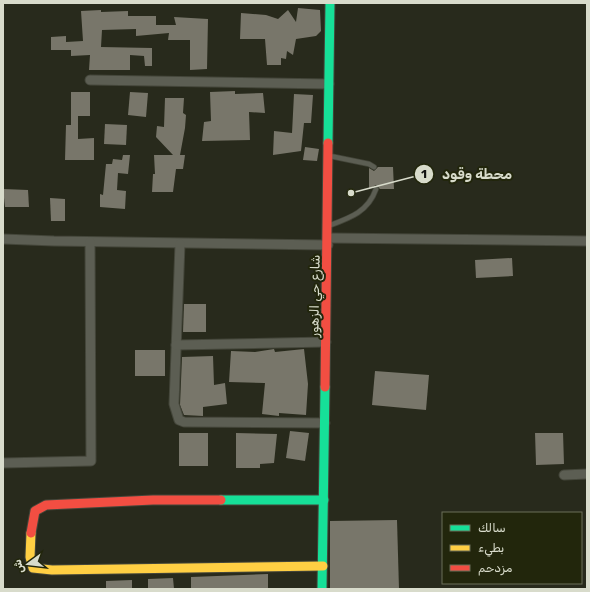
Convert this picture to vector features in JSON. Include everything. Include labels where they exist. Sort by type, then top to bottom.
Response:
[{"type":"street","name":"شارع حي الزهور","points":[[322,589],[328,242],[330,3]]},
{"type":"street","points":[[90,80],[330,84]]},
{"type":"street","points":[[3,239],[180,244],[587,241]]},
{"type":"street","points":[[3,462],[91,461],[90,242]]},
{"type":"street","points":[[180,244],[174,404],[176,415],[179,420],[184,422],[325,423]]},
{"type":"street","points":[[176,345],[326,342]]},
{"type":"street","points":[[564,475],[587,474]]},
{"type":"street","points":[[323,566],[52,570],[33,568],[30,560],[32,520],[35,511],[46,505],[153,500],[324,500]]},
{"type":"lane","points":[[329,156],[368,164],[374,167]]},
{"type":"lane","points":[[328,226],[349,219],[366,208],[372,200],[376,189]]},
{"type":"building","points":[[298,8],[320,10],[321,31],[316,36],[296,39],[293,55],[287,51],[286,59],[281,58],[281,65],[267,65],[265,39],[240,39],[241,13],[266,15],[278,19],[288,10],[296,22]]},
{"type":"building","points":[[101,10],[101,12],[128,11],[128,16],[156,16],[156,25],[176,25],[174,17],[208,19],[207,69],[190,70],[190,40],[168,40],[169,33],[136,36],[136,29],[102,30],[101,47],[152,48],[152,66],[145,66],[144,56],[130,55],[130,70],[89,70],[90,55],[71,56],[71,50],[51,50],[51,37],[66,36],[66,42],[83,41],[81,11]]},
{"type":"building","points":[[235,91],[235,94],[263,93],[265,113],[249,112],[250,140],[202,141],[204,122],[211,121],[210,92]]},
{"type":"building","points":[[71,92],[90,92],[90,116],[78,116],[78,139],[94,138],[94,160],[65,160],[66,125],[71,125]]},
{"type":"building","points":[[130,92],[148,93],[146,117],[128,115]]},
{"type":"building","points":[[294,94],[313,95],[311,123],[304,123],[301,151],[273,155],[274,131],[292,133]]},
{"type":"building","points":[[165,98],[184,98],[183,113],[186,115],[180,155],[185,155],[183,169],[176,169],[173,192],[152,192],[153,174],[155,174],[154,155],[173,155],[156,137],[157,126],[164,127]]},
{"type":"building","points":[[105,124],[127,125],[126,145],[104,144]]},
{"type":"building","points":[[305,147],[319,149],[317,161],[303,160]]},
{"type":"building","points":[[123,155],[130,155],[128,174],[118,173],[117,190],[126,191],[125,209],[100,207],[100,194],[103,195],[106,164],[112,164],[113,159],[122,160]]},
{"type":"building","points":[[378,167],[393,167],[394,189],[380,189],[376,185],[369,189],[369,168],[374,171]]},
{"type":"building","points":[[3,189],[28,190],[29,207],[5,207]]},
{"type":"building","points":[[50,198],[65,199],[65,221],[51,221]]},
{"type":"building","points":[[512,258],[513,276],[476,278],[475,260]]},
{"type":"building","points":[[184,304],[206,304],[206,332],[183,332]]},
{"type":"building","points":[[274,349],[275,352],[304,349],[308,384],[306,415],[279,413],[279,416],[262,414],[265,383],[229,382],[231,351],[255,352]]},
{"type":"building","points":[[135,350],[165,350],[165,376],[135,376]]},
{"type":"building","points":[[213,356],[214,385],[225,383],[227,404],[203,407],[203,416],[184,415],[180,405],[182,357]]},
{"type":"building","points":[[375,371],[429,375],[426,410],[372,405]]},
{"type":"building","points":[[290,431],[309,433],[305,461],[286,458]]},
{"type":"building","points":[[179,433],[208,433],[208,466],[179,466]]},
{"type":"building","points":[[236,433],[277,434],[274,463],[260,464],[260,468],[236,468]]},
{"type":"building","points":[[535,433],[563,433],[564,464],[536,465]]},
{"type":"building","points":[[397,520],[399,589],[330,589],[330,521]]},
{"type":"building","points":[[268,574],[268,589],[191,589],[191,577]]},
{"type":"building","points":[[173,578],[174,589],[148,589],[148,579]]},
{"type":"building","points":[[132,580],[132,589],[106,589],[106,581]]},
{"type":"traffic: fast","points":[[328,143],[330,3]]},
{"type":"traffic: fast","points":[[322,589],[325,387]]},
{"type":"traffic: fast","points":[[221,500],[324,500]]},
{"type":"traffic: slow","points":[[31,533],[30,557],[33,568],[52,570],[323,566]]},
{"type":"traffic: jam","points":[[325,387],[328,143]]},
{"type":"traffic: jam","points":[[31,533],[35,511],[46,505],[153,500],[221,500]]},
{"type":"place","name":"محطة وقود","points":[[351,193]]}]
